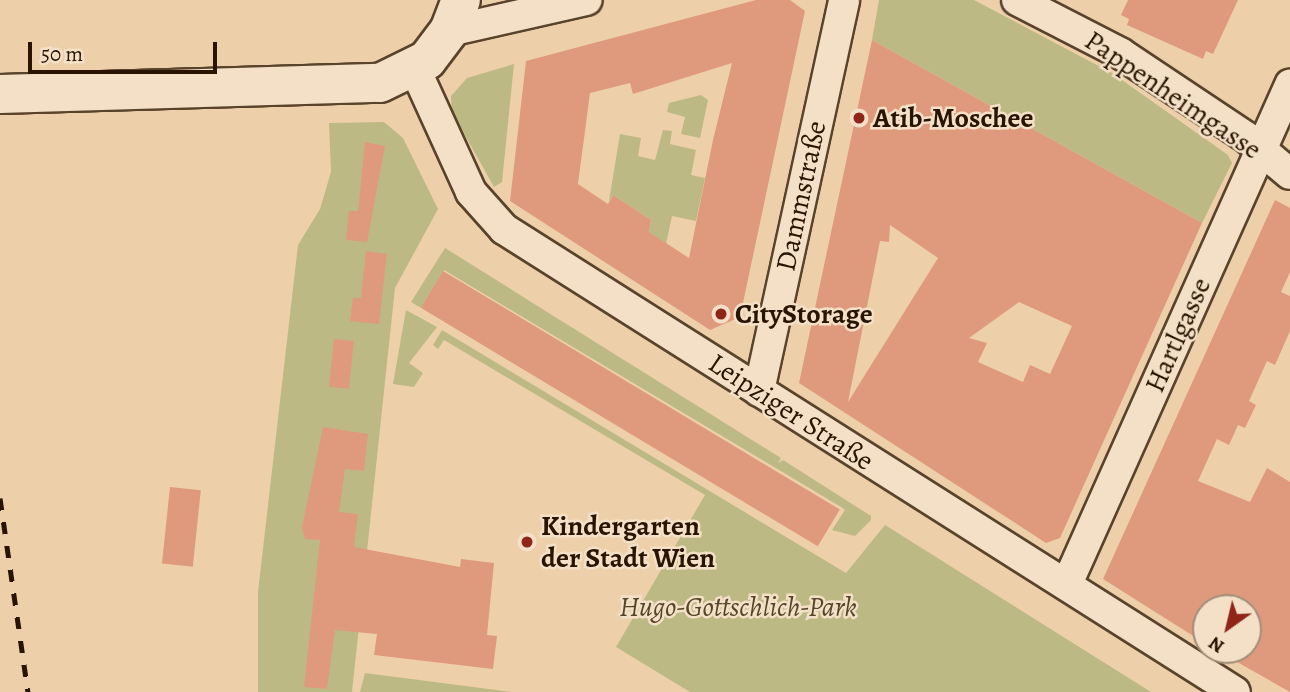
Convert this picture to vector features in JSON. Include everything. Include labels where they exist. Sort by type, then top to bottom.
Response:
[{"type":"street","points":[[0,94],[336,87],[380,83],[415,69],[455,16],[587,0]]},
{"type":"street","name":"Dammstraße","points":[[758,391],[844,0]]},
{"type":"street","name":"Pappenheimgasse","points":[[1017,0],[1120,53],[1245,136],[1259,152],[1290,174]]},
{"type":"street","name":"Leipziger Straße","points":[[415,69],[471,192],[492,218],[758,391],[1235,692]]},
{"type":"street","name":"Hartlgasse","points":[[1067,584],[1290,85]]},
{"type":"green space","points":[[879,0],[974,0],[1112,73],[1228,155],[1232,163],[1202,223],[872,40]]},
{"type":"green space","points":[[514,64],[502,182],[494,187],[452,112],[451,96],[467,78]]},
{"type":"green space","points":[[701,95],[708,100],[700,138],[681,134],[685,117],[667,112],[669,103]]},
{"type":"green space","points":[[384,122],[403,138],[438,209],[395,288],[352,692],[258,692],[258,592],[298,245],[320,209],[331,172],[329,123]]},
{"type":"green space","points":[[663,130],[672,131],[670,144],[696,150],[691,175],[705,178],[696,221],[672,216],[666,244],[649,232],[651,220],[613,195],[609,201],[620,134],[641,138],[638,156],[655,160]]},
{"type":"green space","points":[[445,248],[781,458],[778,463],[783,460],[871,516],[871,520],[855,536],[832,530],[845,510],[841,507],[444,270],[421,308],[411,302]]},
{"type":"green space","points":[[406,310],[437,327],[409,363],[423,373],[414,387],[393,384]]},
{"type":"green space","name":"Hugo-Gottschlich-Park","points":[[442,330],[846,573],[885,525],[1151,692],[690,692],[616,647],[705,495],[444,340],[438,349],[433,345]]},
{"type":"green space","points":[[365,673],[511,692],[360,692]]},
{"type":"building","points":[[756,0],[790,0],[805,11],[740,317],[710,330],[510,201],[526,61]],"holes":[[[732,63],[689,258],[649,232],[651,220],[613,195],[608,204],[578,184],[590,93],[630,83],[633,94]]]},
{"type":"building","points":[[1128,0],[1238,0],[1213,54],[1206,51],[1203,59],[1127,25],[1129,19],[1121,15]]},
{"type":"building","points":[[872,40],[1202,223],[1060,538],[1046,543],[799,383]],"holes":[[[890,225],[938,258],[848,402],[880,241],[889,242]],[[1019,302],[1072,326],[1050,374],[1030,365],[1023,382],[978,362],[987,343],[969,338]]]},
{"type":"building","points":[[365,142],[385,146],[367,242],[346,240],[349,211],[358,211]]},
{"type":"building","points":[[1275,200],[1290,208],[1290,272],[1281,292],[1290,296],[1290,331],[1275,365],[1267,361],[1249,401],[1256,405],[1245,428],[1238,425],[1229,445],[1217,439],[1198,481],[1250,502],[1267,468],[1290,482],[1290,692],[1241,664],[1262,664],[1262,594],[1192,594],[1192,635],[1103,579]]},
{"type":"building","points":[[366,251],[387,254],[379,324],[350,321],[353,298],[361,298]]},
{"type":"building","points":[[443,271],[840,509],[818,546],[421,308]]},
{"type":"building","points":[[334,339],[354,341],[349,389],[329,387]]},
{"type":"building","points":[[323,427],[368,434],[364,471],[345,469],[339,512],[358,514],[354,547],[460,567],[461,559],[494,563],[487,635],[497,636],[493,669],[374,655],[377,634],[335,630],[327,689],[304,687],[320,540],[305,539],[302,527]]},
{"type":"building","points":[[170,487],[201,490],[193,567],[162,564]]},
{"type":"railway","points":[[0,498],[28,692]]},
{"type":"place","name":"Atib-Moschee","points":[[859,118]]},
{"type":"place","name":"CityStorage","points":[[721,314]]},
{"type":"place","name":"Kindergarten der Stadt Wien","points":[[527,542]]}]
